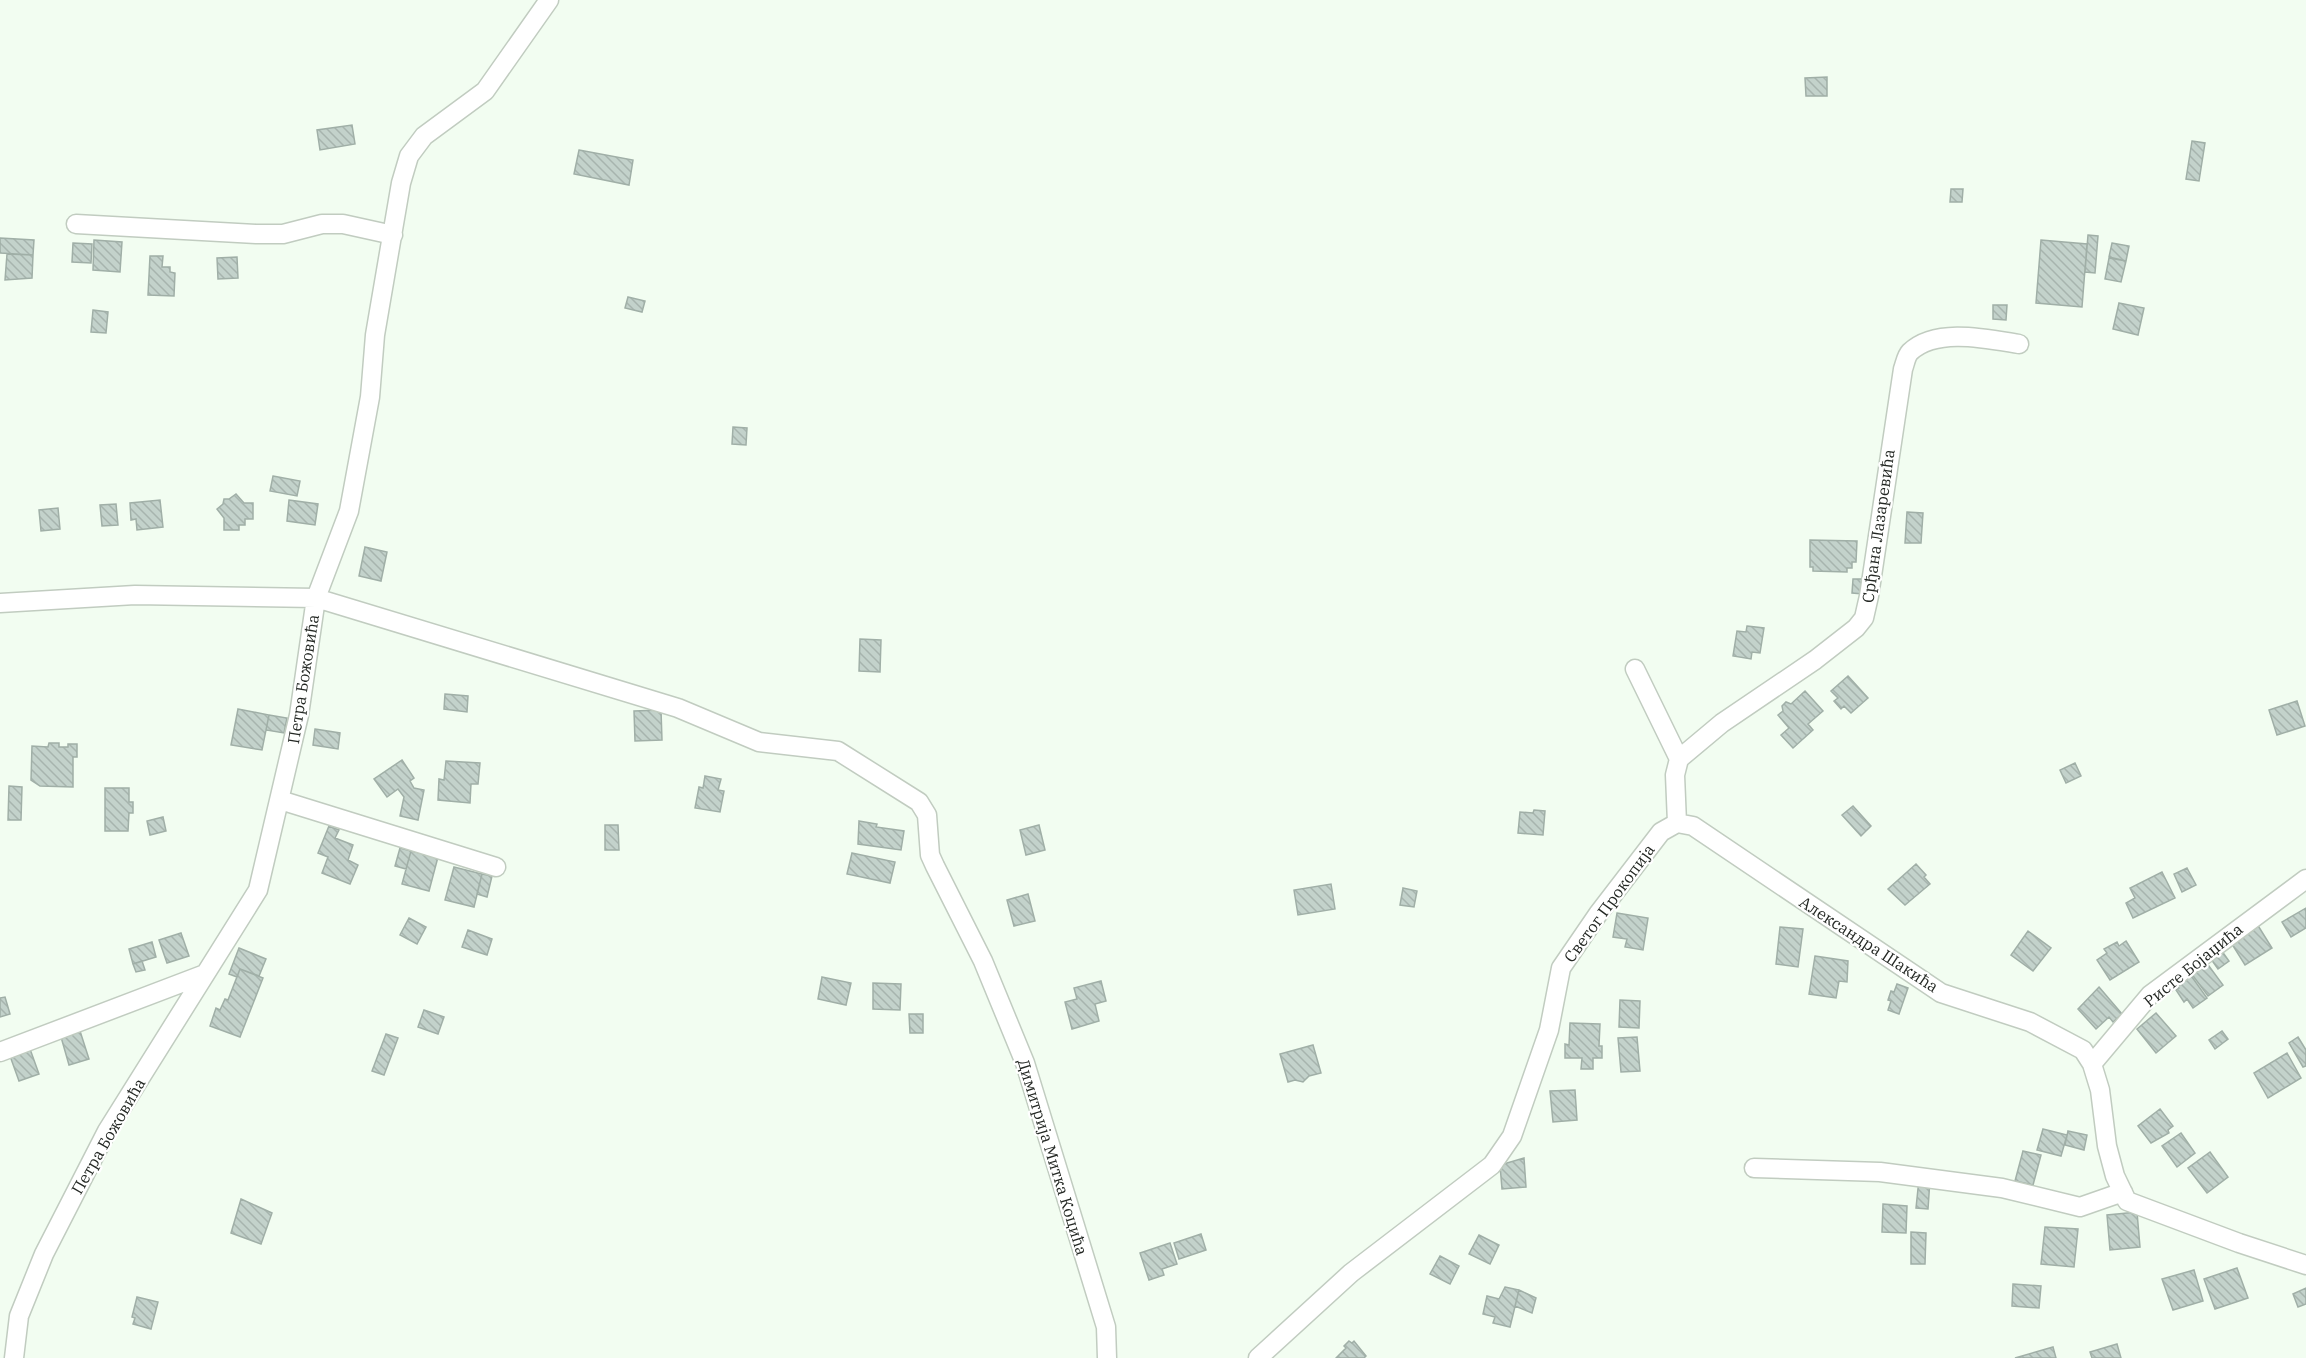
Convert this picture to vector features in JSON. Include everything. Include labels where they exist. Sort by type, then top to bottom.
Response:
[{"type":"street","name":"Петра Божовића","points":[[14,1358],[19,1316],[44,1254],[107,1131],[258,890],[299,716],[316,598],[349,511],[370,397],[375,335],[400,183],[409,156],[424,136],[485,90],[549,0]]},
{"type":"street","points":[[76,224],[283,234],[322,224],[343,224],[393,235]]},
{"type":"street","name":"Срђана Лазаревића","points":[[1679,759],[1722,723],[1856,628],[1864,618],[1903,369],[1908,354],[1921,344],[1957,336],[2019,344]]},
{"type":"street","name":"Димитрија Митка Коцића","points":[[0,603],[135,595],[316,598],[678,708],[759,742],[838,751],[919,802],[927,814],[930,855],[982,961],[1025,1063],[1106,1327],[1107,1358]]},
{"type":"street","points":[[1635,669],[1679,759],[1675,775],[1677,823]]},
{"type":"street","points":[[279,800],[496,867]]},
{"type":"street","name":"Александра Шакића","points":[[1677,823],[1693,826],[1941,993],[2030,1022],[2083,1050],[2092,1064],[2100,1090],[2107,1146],[2115,1176],[2123,1192]]},
{"type":"street","name":"Светог Прокопија","points":[[1258,1358],[1351,1273],[1492,1165],[1512,1136],[1549,1030],[1561,968],[1598,914],[1661,832],[1677,823]]},
{"type":"street","name":"Ристе Бојаџића","points":[[2092,1064],[2150,995],[2306,879]]},
{"type":"street","points":[[0,1052],[205,974]]},
{"type":"street","points":[[1754,1168],[1880,1172],[2002,1188],[2080,1207],[2123,1192],[2127,1201],[2306,1265]]},
{"type":"building","points":[[1827,77],[1827,96],[1806,96],[1805,78]]},
{"type":"building","points":[[352,125],[355,144],[320,150],[317,130]]},
{"type":"building","points":[[2192,141],[2205,143],[2199,181],[2186,179]]},
{"type":"building","points":[[579,150],[633,160],[629,185],[574,174]]},
{"type":"building","points":[[1951,189],[1963,189],[1962,202],[1950,202]]},
{"type":"building","points":[[2088,235],[2098,236],[2095,273],[2085,272]]},
{"type":"building","points":[[0,238],[34,240],[33,255],[0,253]]},
{"type":"building","points":[[94,240],[122,242],[120,272],[93,270]]},
{"type":"building","points":[[2041,240],[2087,244],[2082,307],[2036,303]]},
{"type":"building","points":[[73,243],[92,244],[91,263],[72,262]]},
{"type":"building","points":[[2112,243],[2129,246],[2126,261],[2109,257]]},
{"type":"building","points":[[7,254],[33,255],[32,278],[5,280]]},
{"type":"building","points":[[150,256],[163,256],[162,267],[170,267],[170,272],[175,273],[174,296],[148,295]]},
{"type":"building","points":[[237,257],[238,278],[218,279],[217,258]]},
{"type":"building","points":[[2109,258],[2126,261],[2121,282],[2105,279]]},
{"type":"building","points":[[628,297],[645,301],[642,312],[625,308]]},
{"type":"building","points":[[2119,303],[2144,308],[2138,335],[2113,329]]},
{"type":"building","points":[[1993,305],[2007,305],[2006,320],[1993,319]]},
{"type":"building","points":[[93,310],[108,312],[106,333],[91,332]]},
{"type":"building","points":[[733,427],[747,428],[746,445],[732,444]]},
{"type":"building","points":[[273,476],[300,481],[297,496],[270,491]]},
{"type":"building","points":[[236,494],[244,503],[253,503],[253,519],[245,519],[245,525],[239,525],[239,530],[224,530],[224,518],[217,509],[223,504],[224,499],[229,499]]},
{"type":"building","points":[[160,500],[163,527],[137,530],[136,519],[131,520],[130,503]]},
{"type":"building","points":[[289,500],[318,504],[315,525],[287,521]]},
{"type":"building","points":[[116,504],[118,525],[102,526],[100,505]]},
{"type":"building","points":[[58,508],[60,529],[41,531],[39,510]]},
{"type":"building","points":[[1907,512],[1923,513],[1921,543],[1905,543]]},
{"type":"building","points":[[1810,540],[1857,541],[1856,562],[1852,562],[1852,568],[1847,568],[1847,572],[1813,571],[1813,567],[1810,567]]},
{"type":"building","points":[[365,547],[387,552],[381,581],[359,576]]},
{"type":"building","points":[[1853,579],[1864,579],[1863,594],[1852,593]]},
{"type":"building","points":[[1747,626],[1764,628],[1760,653],[1752,652],[1751,659],[1733,656],[1737,631],[1746,632]]},
{"type":"building","points":[[860,639],[881,640],[880,672],[859,671]]},
{"type":"building","points":[[1848,676],[1868,698],[1851,713],[1844,706],[1841,709],[1834,701],[1838,698],[1831,691]]},
{"type":"building","points":[[1805,691],[1823,711],[1808,724],[1813,730],[1793,748],[1781,735],[1789,728],[1778,715],[1783,711],[1782,706],[1786,702],[1791,704]]},
{"type":"building","points":[[445,694],[468,696],[467,712],[444,709]]},
{"type":"building","points":[[2297,701],[2305,726],[2277,735],[2269,710]]},
{"type":"building","points":[[238,709],[269,715],[262,750],[231,745]]},
{"type":"building","points":[[661,710],[662,740],[635,741],[634,711]]},
{"type":"building","points":[[269,715],[287,718],[284,733],[266,730]]},
{"type":"building","points":[[315,729],[340,733],[338,749],[313,745]]},
{"type":"building","points":[[49,743],[59,743],[59,747],[77,744],[77,757],[73,757],[73,787],[40,786],[31,780],[32,746],[48,747]]},
{"type":"building","points":[[402,760],[414,778],[410,781],[414,788],[424,790],[418,820],[400,816],[404,797],[398,789],[387,797],[374,779]]},
{"type":"building","points":[[446,761],[480,763],[478,784],[471,784],[470,803],[438,800],[439,779],[444,780]]},
{"type":"building","points":[[2075,763],[2081,776],[2066,783],[2060,770]]},
{"type":"building","points":[[705,776],[721,779],[718,790],[724,791],[720,812],[695,808],[699,787],[703,788]]},
{"type":"building","points":[[9,786],[22,787],[21,820],[8,820]]},
{"type":"building","points":[[105,788],[129,788],[129,802],[133,802],[133,813],[129,813],[128,831],[105,831]]},
{"type":"building","points":[[1853,806],[1871,826],[1861,836],[1842,815]]},
{"type":"building","points":[[1534,810],[1545,811],[1543,835],[1518,833],[1520,812],[1533,813]]},
{"type":"building","points":[[163,817],[166,831],[150,835],[147,821]]},
{"type":"building","points":[[859,821],[877,824],[876,827],[904,831],[901,850],[858,844]]},
{"type":"building","points":[[605,825],[618,825],[619,850],[605,850]]},
{"type":"building","points":[[1039,825],[1045,850],[1026,855],[1020,830]]},
{"type":"building","points":[[329,826],[339,830],[335,838],[353,845],[348,860],[358,865],[350,884],[322,873],[328,857],[318,853]]},
{"type":"building","points":[[400,848],[411,851],[406,869],[395,866]]},
{"type":"building","points":[[411,851],[438,857],[429,891],[402,884]]},
{"type":"building","points":[[852,853],[895,862],[890,883],[847,874]]},
{"type":"building","points":[[1916,864],[1926,875],[1924,877],[1930,884],[1905,905],[1888,889]]},
{"type":"building","points":[[454,867],[482,874],[474,907],[445,900]]},
{"type":"building","points":[[2187,868],[2196,885],[2182,892],[2174,874]]},
{"type":"building","points":[[2162,872],[2175,898],[2133,918],[2126,903],[2135,898],[2130,888]]},
{"type":"building","points":[[482,874],[492,876],[487,897],[477,894]]},
{"type":"building","points":[[1331,884],[1335,909],[1298,915],[1294,890]]},
{"type":"building","points":[[1403,888],[1417,891],[1414,907],[1400,905]]},
{"type":"building","points":[[1028,894],[1035,921],[1014,926],[1007,900]]},
{"type":"building","points":[[2306,908],[2306,928],[2291,937],[2282,922]]},
{"type":"building","points":[[1617,913],[1648,918],[1643,950],[1625,947],[1627,939],[1613,937]]},
{"type":"building","points":[[409,918],[426,927],[417,944],[400,935]]},
{"type":"building","points":[[2257,924],[2272,948],[2245,965],[2230,941]]},
{"type":"building","points":[[1780,927],[1803,929],[1798,967],[1776,964]]},
{"type":"building","points":[[468,930],[492,939],[487,955],[462,947]]},
{"type":"building","points":[[2028,931],[2051,948],[2033,971],[2011,955]]},
{"type":"building","points":[[181,933],[189,956],[167,963],[159,940]]},
{"type":"building","points":[[2126,941],[2139,962],[2110,980],[2097,960],[2107,953],[2104,949],[2117,942],[2119,946]]},
{"type":"building","points":[[152,942],[156,957],[133,964],[129,949]]},
{"type":"building","points":[[2219,947],[2229,961],[2218,969],[2208,955]]},
{"type":"building","points":[[239,948],[266,959],[259,976],[240,969],[237,977],[229,974]]},
{"type":"building","points":[[1815,956],[1848,961],[1847,982],[1839,981],[1836,998],[1809,994]]},
{"type":"building","points":[[2203,958],[2223,985],[2208,996],[2188,969]]},
{"type":"building","points":[[142,961],[145,970],[136,972],[133,964]]},
{"type":"building","points":[[240,969],[263,978],[240,1037],[210,1026],[216,1008],[220,1010],[225,999],[228,1000]]},
{"type":"building","points":[[2187,970],[2207,998],[2193,1008],[2187,999],[2184,1002],[2176,990],[2179,988],[2173,981]]},
{"type":"building","points":[[822,977],[851,983],[846,1005],[818,999]]},
{"type":"building","points":[[1101,981],[1106,1001],[1095,1004],[1099,1021],[1072,1029],[1065,1002],[1077,999],[1074,988]]},
{"type":"building","points":[[873,983],[901,984],[900,1010],[873,1009]]},
{"type":"building","points":[[1897,984],[1908,988],[1899,1014],[1888,1010],[1891,991],[1894,992]]},
{"type":"building","points":[[2099,987],[2122,1014],[2113,1022],[2109,1017],[2096,1029],[2078,1009]]},
{"type":"building","points":[[5,997],[10,1014],[0,1017],[0,998]]},
{"type":"building","points":[[1620,1000],[1640,1001],[1639,1028],[1619,1027]]},
{"type":"building","points":[[424,1010],[444,1017],[438,1034],[418,1027]]},
{"type":"building","points":[[2156,1013],[2176,1036],[2156,1053],[2137,1029]]},
{"type":"building","points":[[909,1014],[923,1014],[923,1033],[910,1033]]},
{"type":"building","points":[[1570,1023],[1600,1024],[1599,1046],[1602,1046],[1602,1058],[1593,1058],[1593,1069],[1581,1069],[1582,1058],[1565,1058],[1565,1044],[1569,1045]]},
{"type":"building","points":[[80,1031],[89,1059],[69,1065],[61,1037]]},
{"type":"building","points":[[2222,1031],[2228,1039],[2215,1049],[2209,1040]]},
{"type":"building","points":[[386,1034],[398,1038],[384,1075],[372,1071]]},
{"type":"building","points":[[1637,1037],[1640,1071],[1621,1072],[1618,1038]]},
{"type":"building","points":[[2298,1037],[2306,1050],[2306,1066],[2303,1067],[2289,1043]]},
{"type":"building","points":[[1313,1045],[1321,1073],[1309,1076],[1303,1082],[1295,1080],[1288,1082],[1280,1054]]},
{"type":"building","points":[[30,1049],[39,1074],[19,1081],[10,1056]]},
{"type":"building","points":[[2287,1053],[2301,1078],[2268,1098],[2254,1073]]},
{"type":"building","points":[[1575,1090],[1577,1120],[1553,1122],[1550,1091]]},
{"type":"building","points":[[2160,1109],[2173,1126],[2168,1130],[2169,1133],[2151,1143],[2138,1126]]},
{"type":"building","points":[[2043,1129],[2067,1135],[2061,1156],[2037,1150]]},
{"type":"building","points":[[2068,1131],[2087,1135],[2084,1150],[2065,1145]]},
{"type":"building","points":[[2181,1133],[2195,1153],[2177,1167],[2162,1146]]},
{"type":"building","points":[[2023,1151],[2041,1155],[2033,1185],[2015,1181]]},
{"type":"building","points":[[2210,1152],[2228,1177],[2207,1193],[2188,1168]]},
{"type":"building","points":[[1524,1158],[1526,1187],[1502,1189],[1500,1165]]},
{"type":"building","points":[[1919,1179],[1930,1180],[1928,1209],[1916,1208]]},
{"type":"building","points":[[241,1199],[272,1213],[261,1244],[231,1233]]},
{"type":"building","points":[[1883,1204],[1907,1206],[1906,1233],[1882,1232]]},
{"type":"building","points":[[2137,1212],[2140,1247],[2110,1250],[2107,1215]]},
{"type":"building","points":[[2045,1227],[2078,1229],[2074,1267],[2041,1264]]},
{"type":"building","points":[[1911,1232],[1926,1233],[1925,1264],[1911,1264]]},
{"type":"building","points":[[1201,1234],[1206,1250],[1179,1259],[1174,1243]]},
{"type":"building","points":[[1479,1235],[1499,1245],[1490,1264],[1469,1254]]},
{"type":"building","points":[[1170,1243],[1177,1264],[1162,1269],[1164,1275],[1149,1280],[1140,1253]]},
{"type":"building","points":[[1440,1256],[1459,1266],[1450,1284],[1430,1274]]},
{"type":"building","points":[[2237,1268],[2248,1298],[2215,1309],[2204,1279]]},
{"type":"building","points":[[2194,1270],[2203,1301],[2173,1310],[2162,1279]]},
{"type":"building","points":[[2013,1284],[2041,1286],[2039,1308],[2012,1306]]},
{"type":"building","points":[[1505,1287],[1519,1290],[1510,1327],[1493,1323],[1495,1317],[1483,1314],[1487,1296],[1499,1299]]},
{"type":"building","points":[[2306,1288],[2306,1304],[2298,1307],[2293,1294]]},
{"type":"building","points":[[1519,1290],[1536,1298],[1532,1313],[1515,1306]]},
{"type":"building","points":[[137,1297],[158,1302],[151,1329],[133,1324],[135,1318],[132,1317]]},
{"type":"building","points":[[1349,1341],[1352,1343],[1354,1341],[1366,1356],[1364,1358],[1336,1358],[1346,1348],[1344,1346]]},
{"type":"building","points":[[2117,1344],[2121,1358],[2092,1358],[2090,1352]]},
{"type":"building","points":[[2053,1347],[2056,1358],[2015,1358]]}]
